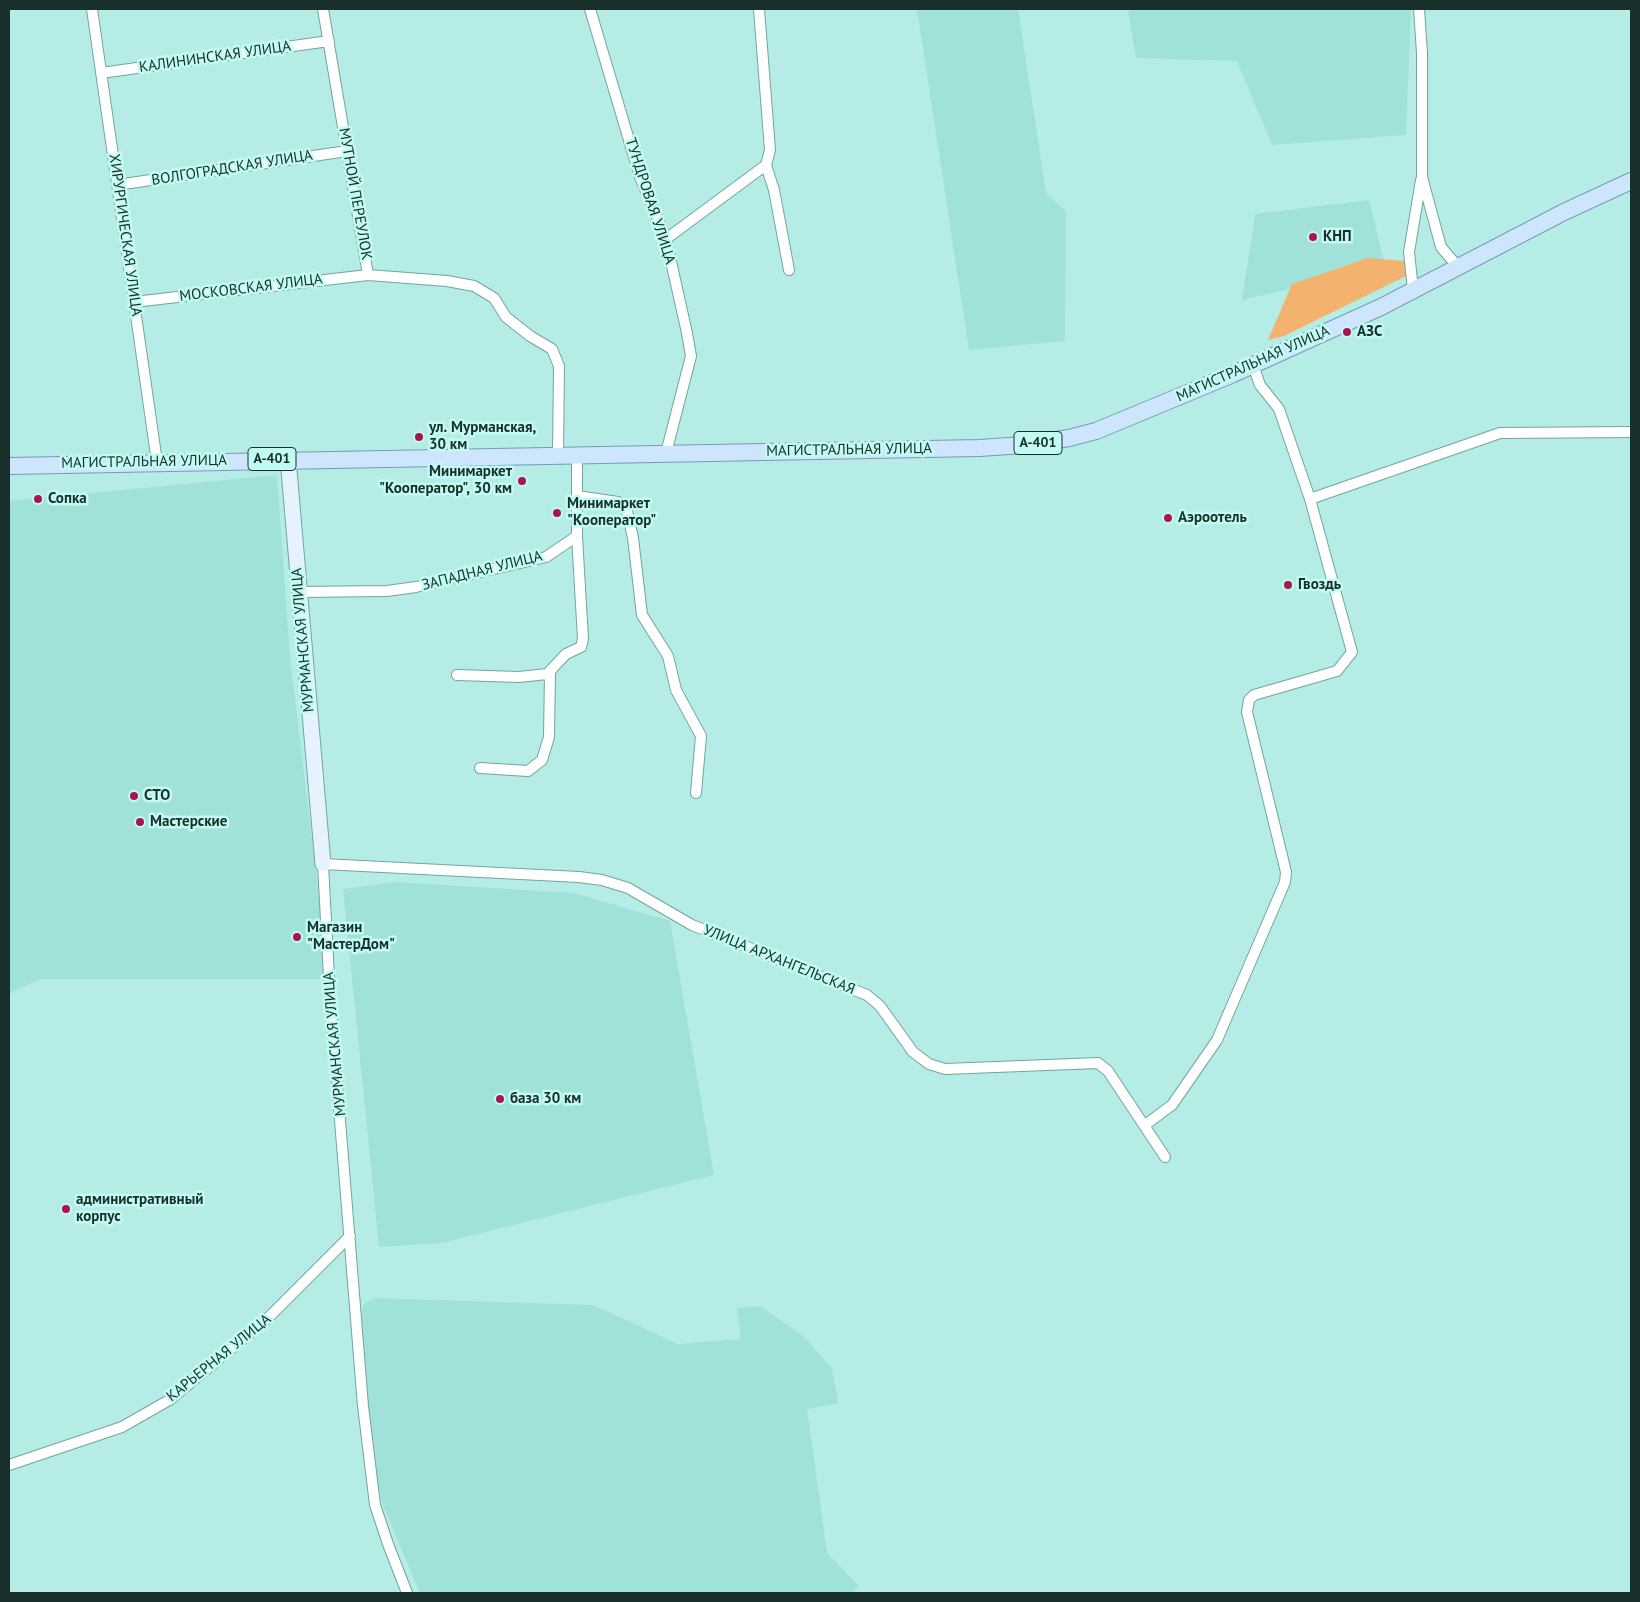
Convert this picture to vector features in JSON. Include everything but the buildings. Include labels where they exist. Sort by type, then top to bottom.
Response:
[{"type":"main road","name":"МАГИСТРАЛЬНАЯ УЛИЦА","points":[[9,466],[288,459],[970,448],[1033,444],[1096,431],[1253,365],[1413,290],[1564,212],[1631,181]]},
{"type":"street","name":"ХИРУРГИЧЕСКАЯ УЛИЦА","points":[[92,9],[157,462]]},
{"type":"street","name":"МУТНОЙ ПЕРЕУЛОК","points":[[323,9],[368,275],[447,281],[474,286],[494,298],[506,317],[530,336],[552,349],[559,366],[558,454]]},
{"type":"street","name":"ТУНДРОВАЯ УЛИЦА","points":[[590,9],[640,177],[666,239],[691,356],[666,453]]},
{"type":"street","points":[[759,9],[770,150],[766,165],[774,190],[789,270]]},
{"type":"street","points":[[1413,290],[1409,252],[1422,177],[1420,9]]},
{"type":"street","name":"КАЛИНИНСКАЯ УЛИЦА","points":[[101,73],[329,41]]},
{"type":"street","name":"ВОЛГОГРАДСКАЯ УЛИЦА","points":[[117,185],[347,150]]},
{"type":"street","points":[[666,239],[766,165]]},
{"type":"street","points":[[1422,177],[1441,247],[1458,267]]},
{"type":"street","name":"МОСКОВСКАЯ УЛИЦА","points":[[134,302],[368,275]]},
{"type":"street","points":[[1145,1124],[1172,1105],[1217,1040],[1285,882],[1286,872],[1247,712],[1249,700],[1254,695],[1337,671],[1352,652],[1310,499],[1279,409],[1260,385],[1253,365]]},
{"type":"street","points":[[1310,499],[1500,433],[1631,432]]},
{"type":"street","points":[[457,675],[519,677],[548,674],[566,654],[581,647],[583,639],[577,536],[577,454]]},
{"type":"street","name":"МУРМАНСКАЯ УЛИЦА","points":[[288,459],[323,864],[330,996],[363,1406],[375,1505],[407,1593]]},
{"type":"street","points":[[577,496],[618,502],[627,511],[633,538],[642,615],[668,656],[676,690],[700,736],[696,793]]},
{"type":"street","name":"ЗАПАДНАЯ УЛИЦА","points":[[299,592],[387,591],[416,587],[546,557],[577,536]]},
{"type":"street","points":[[480,768],[528,771],[542,760],[549,737],[550,672]]},
{"type":"street","name":"УЛИЦА АРХАНГЕЛЬСКАЯ","points":[[323,864],[579,877],[628,888],[692,925],[867,995],[880,1006],[913,1052],[929,1064],[944,1069],[1098,1063],[1108,1071],[1145,1124],[1165,1157]]},
{"type":"street","name":"КАРЬЕРНАЯ УЛИЦА","points":[[9,1465],[122,1427],[171,1399],[268,1318],[350,1236]]},
{"type":"shaded area","points":[[917,9],[1018,9],[1046,193],[1066,211],[1065,341],[969,350]]},
{"type":"shaded area","points":[[1128,9],[1411,9],[1406,135],[1272,145],[1237,61],[1136,58]]},
{"type":"shaded area","points":[[1369,200],[1385,266],[1242,300],[1255,214]]},
{"type":"shaded area","points":[[1368,258],[1405,261],[1406,276],[1284,336],[1268,340],[1292,284]]},
{"type":"shaded area","points":[[277,475],[290,658],[329,979],[40,979],[9,994],[9,501]]},
{"type":"shaded area","name":"база 30 км","points":[[397,882],[574,893],[670,921],[714,1175],[442,1243],[379,1247],[343,889]]},
{"type":"shaded area","points":[[374,1298],[593,1305],[678,1344],[741,1339],[737,1308],[760,1306],[802,1335],[832,1368],[838,1403],[807,1409],[827,1553],[859,1586],[852,1593],[420,1593],[382,1503],[374,1467],[366,1397],[361,1313],[364,1304]]},
{"type":"place","name":"КНП","points":[[1313,237]]},
{"type":"place","name":"АЗС","points":[[1347,332]]},
{"type":"place","name":"ул. Мурманская, 30 км","points":[[419,437]]},
{"type":"place","name":"Минимаркет \"Кооператор\", 30 км","points":[[522,481]]},
{"type":"place","name":"Сопка","points":[[38,499]]},
{"type":"place","name":"Минимаркет \"Кооператор\"","points":[[557,513]]},
{"type":"place","name":"Аэроотель","points":[[1168,518]]},
{"type":"place","name":"Гвоздь","points":[[1288,585]]},
{"type":"place","name":"СТО","points":[[134,796]]},
{"type":"place","name":"Мастерские","points":[[140,822]]},
{"type":"place","name":"Магазин \"МастерДом\"","points":[[297,937]]},
{"type":"place","name":"база 30 км","points":[[500,1099]]},
{"type":"place","name":"административный корпус","points":[[66,1209]]}]
